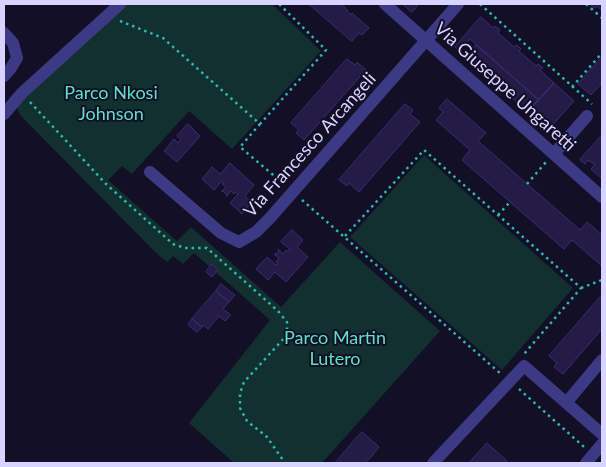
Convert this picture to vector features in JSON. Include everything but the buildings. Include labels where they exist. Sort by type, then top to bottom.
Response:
[{"type":"street","points":[[4,114],[22,93],[120,4]]},
{"type":"street","name":"Via Giuseppe Ungaretti","points":[[385,4],[602,197]]},
{"type":"street","name":"Via Francesco Arcangeli","points":[[150,172],[221,233],[240,242],[256,232],[270,218],[458,4]]},
{"type":"street","points":[[4,33],[13,42],[17,58],[4,76]]},
{"type":"street","points":[[554,154],[591,111]]},
{"type":"street","points":[[566,403],[602,360]]},
{"type":"street","points":[[433,463],[524,366],[602,434]]},
{"type":"street","points":[[590,459],[602,444]]},
{"type":"path","points":[[106,16],[163,38],[260,124],[326,50],[279,4]]},
{"type":"path","points":[[480,4],[572,87],[591,111]]},
{"type":"path","points":[[586,4],[602,18]]},
{"type":"path","points":[[572,87],[602,53]]},
{"type":"path","points":[[22,93],[106,184],[173,244],[185,248],[207,248],[278,311],[287,322],[287,335],[244,382],[240,393],[240,408],[248,421],[266,438],[285,463]]},
{"type":"path","points":[[580,288],[424,150],[345,236],[509,381],[590,459]]},
{"type":"path","points":[[527,184],[554,154]]},
{"type":"path","points":[[498,215],[510,202]]},
{"type":"path","points":[[523,354],[580,288],[602,280]]},
{"type":"green space","points":[[127,4],[272,4],[321,51],[232,149],[189,111],[132,174],[122,166],[108,180],[177,241],[191,227],[281,307],[340,242],[440,331],[322,463],[234,463],[189,423],[270,320],[194,253],[183,264],[173,256],[167,262],[155,252],[20,115],[16,106]]},
{"type":"green space","points":[[424,155],[573,288],[502,370],[350,237]]},
{"type":"park label","name":"Parco Nkosi Johnson","points":[[111,104]]},
{"type":"park label","name":"Parco Martin Lutero","points":[[335,348]]}]
